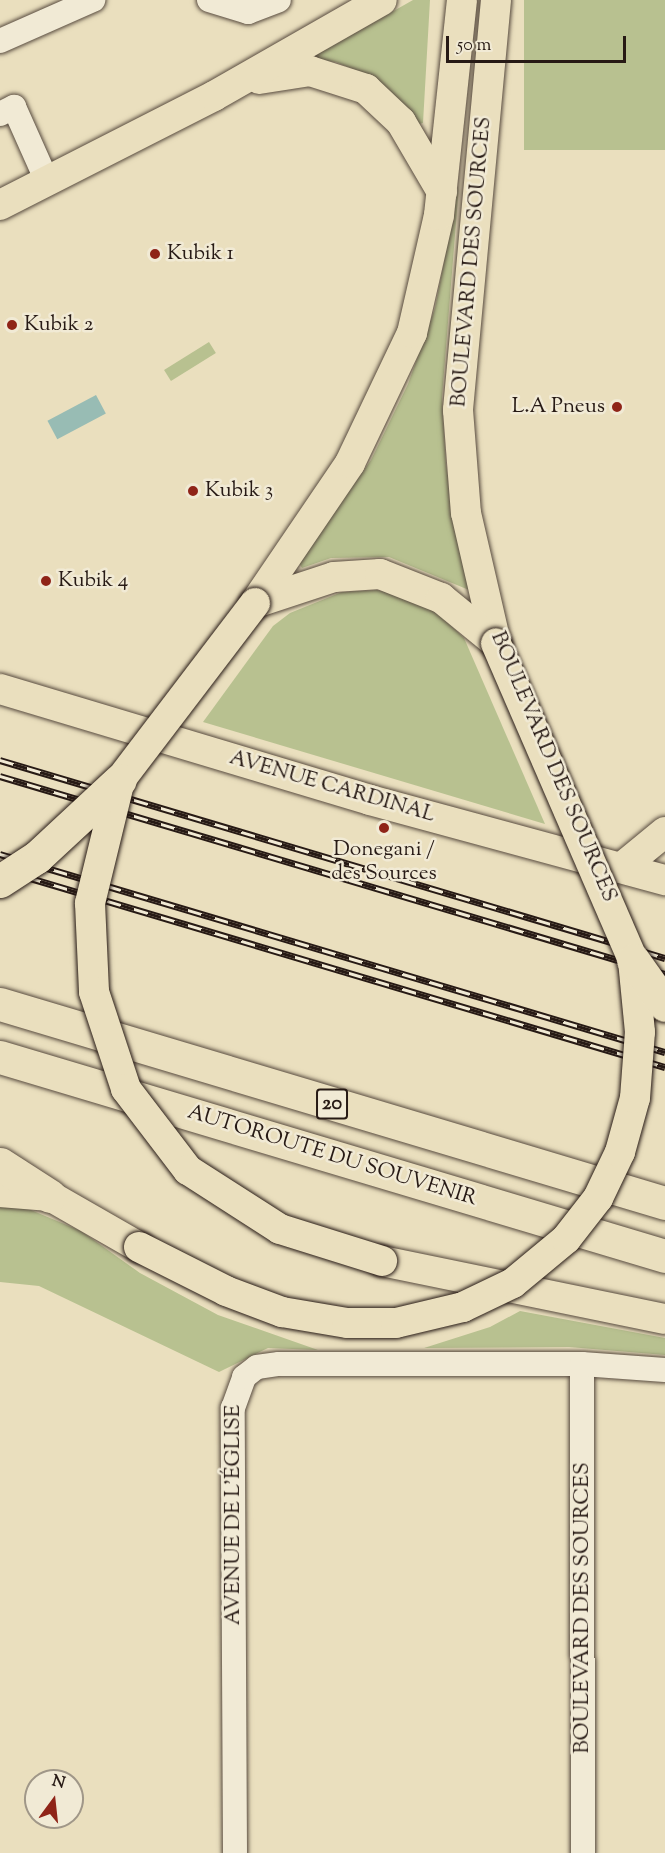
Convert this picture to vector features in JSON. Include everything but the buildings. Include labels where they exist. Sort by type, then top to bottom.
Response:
[{"type":"highway","points":[[0,881],[37,857],[120,780]]},
{"type":"highway","points":[[633,960],[665,1005]]},
{"type":"highway","name":"20","points":[[0,1004],[665,1203]]},
{"type":"highway","name":"AUTOROUTE DU SOUVENIR","points":[[0,1057],[665,1256]]},
{"type":"highway","points":[[0,1164],[50,1196]]},
{"type":"main road","points":[[0,205],[214,96],[382,0]]},
{"type":"main road","name":"BOULEVARD DES SOURCES","points":[[120,780],[255,603],[350,463],[402,358],[427,283],[442,192],[462,0]]},
{"type":"main road","name":"BOULEVARD DES SOURCES","points":[[50,1196],[139,1247],[247,1300],[346,1323],[430,1317],[513,1283],[544,1260],[588,1214],[620,1152],[639,1060],[633,960],[496,643],[464,497],[458,410],[495,0]]},
{"type":"main road","points":[[214,96],[289,71],[350,80],[393,111],[442,192]]},
{"type":"main road","points":[[255,603],[347,574],[397,577],[441,598],[496,643]]},
{"type":"main road","name":"AVENUE CARDINAL","points":[[0,689],[370,800],[665,880]]},
{"type":"main road","points":[[120,780],[94,875],[88,937],[100,1016],[126,1089],[174,1156],[240,1209],[315,1244],[382,1261],[665,1319]]},
{"type":"main road","points":[[621,867],[665,832]]},
{"type":"main road","points":[[0,1192],[50,1196]]},
{"type":"street","points":[[0,41],[93,0]]},
{"type":"street","points":[[209,0],[248,12],[279,0]]},
{"type":"street","points":[[1,111],[14,107],[47,181]]},
{"type":"street","name":"AVENUE DE L'ÉGLISE","points":[[235,1853],[233,1408],[244,1377],[257,1367],[279,1364],[582,1364],[665,1370]]},
{"type":"street","name":"BOULEVARD DES SOURCES","points":[[582,1364],[583,1853]]},
{"type":"green space","points":[[413,0],[430,0],[423,123],[419,124],[376,79],[336,62],[309,59]]},
{"type":"green space","points":[[524,0],[665,0],[665,150],[524,150]]},
{"type":"green space","points":[[459,185],[442,397],[446,465],[469,590],[389,557],[331,558],[302,568],[299,563],[371,460],[408,384],[435,308]]},
{"type":"green space","points":[[209,342],[216,353],[171,381],[164,370]]},
{"type":"green space","points":[[377,590],[408,597],[438,613],[464,638],[545,824],[203,722],[273,626],[290,613],[342,592]]},
{"type":"green space","points":[[19,1205],[81,1231],[140,1273],[218,1315],[318,1350],[268,1348],[219,1372],[39,1286],[0,1282],[0,1206]]},
{"type":"green space","points":[[520,1311],[665,1338],[665,1355],[569,1347],[424,1348],[490,1327]]},
{"type":"water","points":[[96,395],[106,414],[57,439],[47,421]]},
{"type":"railway","points":[[0,760],[665,958]]},
{"type":"railway","points":[[0,776],[665,974]]},
{"type":"railway","points":[[0,854],[665,1052]]},
{"type":"railway","points":[[0,869],[665,1067]]},
{"type":"place","name":"Kubik 1","points":[[155,254]]},
{"type":"place","name":"Kubik 2","points":[[12,325]]},
{"type":"place","name":"L.A Pneus","points":[[617,407]]},
{"type":"place","name":"Kubik 3","points":[[193,491]]},
{"type":"place","name":"Kubik 4","points":[[46,581]]},
{"type":"place","name":"Donegani / des Sources","points":[[384,828]]}]
